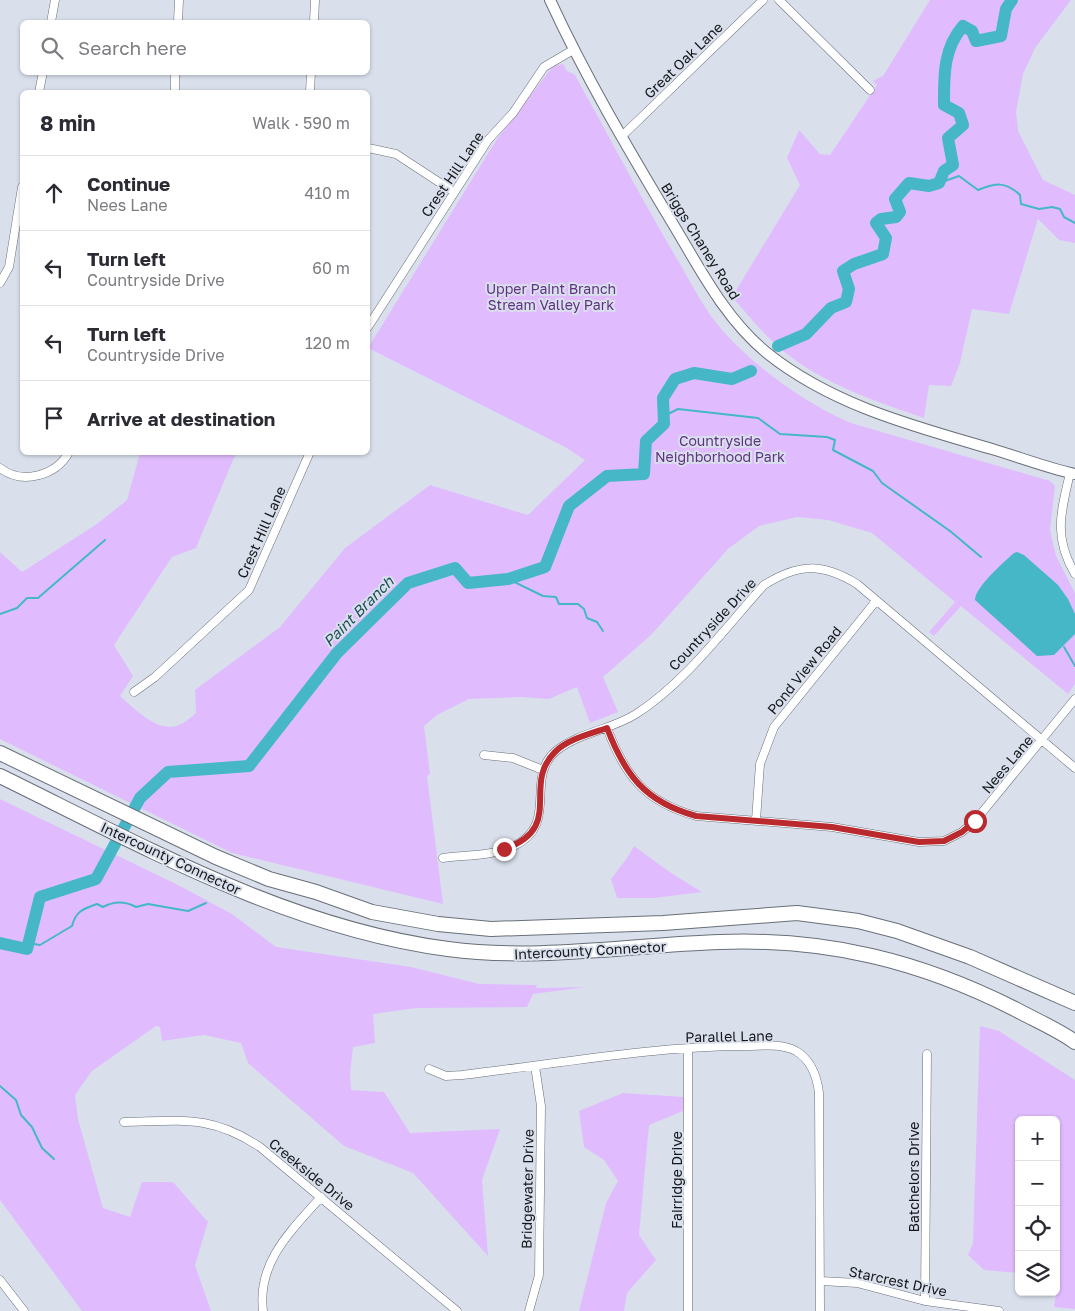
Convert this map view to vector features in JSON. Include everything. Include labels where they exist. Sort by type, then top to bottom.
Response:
[{"type":"highway","name":"Intercounty Connector","points":[[0,753],[216,858],[269,878],[372,912],[438,924],[491,929],[663,923],[797,913],[858,922],[896,931],[970,957],[1075,1002]]},
{"type":"highway","name":"Intercounty Connector","points":[[0,776],[207,877],[314,918],[363,931],[454,950],[517,955],[720,942],[777,942],[871,955],[923,969],[980,992],[1075,1042]]},
{"type":"main road","name":"Briggs Chaney Road","points":[[550,0],[573,50],[621,137],[711,287],[747,333],[767,353],[842,400],[877,414],[1073,473]]},
{"type":"street","points":[[51,20],[55,0]]},
{"type":"street","points":[[178,20],[179,0]]},
{"type":"street","points":[[314,20],[315,0]]},
{"type":"street","name":"Great Oak Lane","points":[[621,137],[763,0]]},
{"type":"street","points":[[779,0],[870,90]]},
{"type":"street","name":"Crest Hill Lane","points":[[370,324],[488,140],[513,113],[544,67],[573,50]]},
{"type":"street","points":[[39,90],[42,75]]},
{"type":"street","points":[[174,90],[176,75]]},
{"type":"street","points":[[310,90],[312,75]]},
{"type":"street","points":[[370,148],[396,154],[454,192]]},
{"type":"street","points":[[0,283],[9,267],[20,200]]},
{"type":"street","points":[[0,468],[13,475],[32,477],[46,474],[56,468],[67,455]]},
{"type":"street","name":"Crest Hill Lane","points":[[134,692],[155,677],[249,590],[309,455]]},
{"type":"street","points":[[1073,473],[1060,517],[1060,525],[1064,554],[1075,574]]},
{"type":"street","name":"Countryside Drive","points":[[543,770],[556,751],[572,741],[634,716],[659,698],[764,585],[783,573],[801,568],[820,568],[839,573],[857,584],[1043,739],[1075,768]]},
{"type":"street","name":"Pond View Road","points":[[756,820],[760,764],[774,727],[876,601]]},
{"type":"street","name":"Nees Lane","points":[[607,728],[619,758],[640,787],[659,802],[677,811],[696,816],[832,827],[919,842],[944,841],[962,832],[975,821],[1075,699]]},
{"type":"street","points":[[443,858],[504,849],[525,838],[538,822],[543,770],[513,758],[484,755]]},
{"type":"street","name":"Parallel Lane","points":[[429,1069],[446,1076],[720,1046],[776,1046],[795,1051],[812,1068],[818,1093],[820,1311]]},
{"type":"street","name":"Fairridge Drive","points":[[688,1049],[688,1311]]},
{"type":"street","name":"Batchelors Drive","points":[[925,1301],[927,1054]]},
{"type":"street","name":"Bridgewater Drive","points":[[529,1311],[539,1275],[541,1106],[535,1066]]},
{"type":"street","name":"Creekside Drive","points":[[124,1122],[196,1121],[211,1123],[242,1135],[260,1147],[321,1197],[456,1311]]},
{"type":"street","points":[[263,1311],[264,1280],[274,1252],[321,1197]]},
{"type":"street","points":[[0,1280],[24,1311]]},
{"type":"street","name":"Starcrest Drive","points":[[821,1281],[857,1283],[925,1301],[999,1311]]},
{"type":"green space","points":[[930,0],[1071,0],[1035,48],[1023,74],[1016,112],[1018,131],[1043,180],[1075,195],[1075,243],[1059,240],[1038,219],[1009,314],[972,309],[960,363],[951,386],[929,385],[924,418],[863,396],[823,378],[805,367],[771,340],[732,297],[800,185],[787,158],[799,130],[820,154],[830,155],[877,85],[873,81],[883,76]]},
{"type":"green space","points":[[563,64],[567,71],[575,75],[705,307],[723,331],[750,358],[799,395],[851,423],[1050,481],[1055,486],[1050,530],[1056,556],[1075,593],[1075,684],[1068,694],[961,606],[934,636],[929,632],[955,602],[872,533],[828,520],[797,517],[759,526],[728,549],[651,635],[603,677],[618,712],[590,723],[577,687],[549,699],[521,697],[469,699],[437,715],[424,726],[430,774],[427,776],[443,904],[232,853],[0,739],[0,552],[22,572],[97,524],[127,500],[139,455],[235,455],[196,548],[172,557],[114,645],[133,676],[120,696],[139,713],[155,723],[171,727],[183,723],[196,713],[195,690],[280,627],[345,548],[430,485],[528,515],[585,460],[565,447],[370,349],[370,345],[497,139],[553,66]]},
{"type":"green space","points":[[0,799],[176,884],[232,914],[276,947],[411,967],[479,984],[537,985],[536,988],[586,987],[533,994],[527,1007],[416,1008],[373,1014],[375,1043],[353,1047],[350,1075],[351,1090],[384,1092],[410,1133],[500,1129],[482,1180],[488,1256],[413,1173],[344,1146],[248,1063],[241,1043],[204,1035],[162,1041],[160,1027],[156,1026],[92,1071],[75,1095],[78,1119],[103,1208],[130,1217],[142,1182],[173,1182],[208,1222],[195,1265],[211,1311],[82,1311],[0,1200]]},
{"type":"green space","points":[[634,846],[671,873],[702,892],[654,898],[617,898],[611,879]]},
{"type":"green space","points":[[980,1026],[999,1031],[1075,1080],[1075,1309],[1054,1307],[1056,1296],[1060,1296],[1060,1116],[1015,1116],[1015,1273],[984,1270],[968,1255],[973,1243]]},
{"type":"green space","points":[[623,1093],[684,1097],[683,1111],[649,1125],[639,1235],[656,1260],[627,1293],[624,1311],[579,1311],[606,1203],[618,1181],[604,1160],[584,1147],[579,1111]]},
{"type":"water","points":[[1017,552],[1024,555],[1058,585],[1068,599],[1075,614],[1075,634],[1054,655],[1037,656],[975,600],[980,588],[991,575]]},
{"type":"waterway","name":"Paint Branch","points":[[778,346],[806,334],[831,308],[846,302],[849,289],[843,271],[854,264],[883,254],[886,238],[876,223],[881,219],[896,217],[900,212],[895,199],[909,183],[929,186],[939,183],[944,171],[953,165],[948,138],[963,125],[959,113],[944,105],[948,53],[956,35],[963,26],[972,31],[976,41],[1001,36],[1006,9],[1012,0]]},
{"type":"waterway","points":[[939,183],[959,176],[978,190],[995,185],[1005,185],[1020,195],[1021,204],[1039,209],[1052,207],[1060,209],[1064,217],[1075,223]]},
{"type":"waterway","name":"Paint Branch","points":[[0,943],[27,949],[40,897],[96,879],[140,798],[168,772],[249,766],[337,653],[408,583],[455,568],[468,583],[508,579],[545,567],[569,506],[607,476],[644,474],[646,441],[664,424],[663,398],[675,379],[694,373],[732,379],[751,371]]},
{"type":"waterway","points":[[664,416],[678,409],[758,418],[780,434],[827,437],[835,440],[833,450],[873,471],[882,483],[950,531],[981,557]]},
{"type":"waterway","points":[[0,614],[17,608],[27,598],[38,598],[105,540]]},
{"type":"waterway","points":[[508,579],[543,596],[556,597],[559,604],[578,604],[584,609],[587,618],[597,622],[603,631]]},
{"type":"waterway","points":[[1064,647],[1075,666]]},
{"type":"waterway","points":[[28,943],[40,945],[72,926],[81,911],[97,904],[103,907],[120,902],[136,907],[148,904],[188,911],[206,903]]},
{"type":"waterway","points":[[0,1086],[16,1100],[21,1115],[32,1127],[42,1148],[54,1159]]},
{"type":"route","points":[[504,849],[514,846],[534,830],[541,810],[540,785],[543,770],[556,751],[572,741],[607,728],[619,758],[640,787],[659,802],[677,811],[696,816],[832,827],[919,842],[944,841],[962,832],[975,821]]},
{"type":"park label","name":"Upper Paint Branch Stream Valley Park","points":[[551,296]]},
{"type":"park label","name":"Countryside Neighborhood Park","points":[[720,448]]}]
